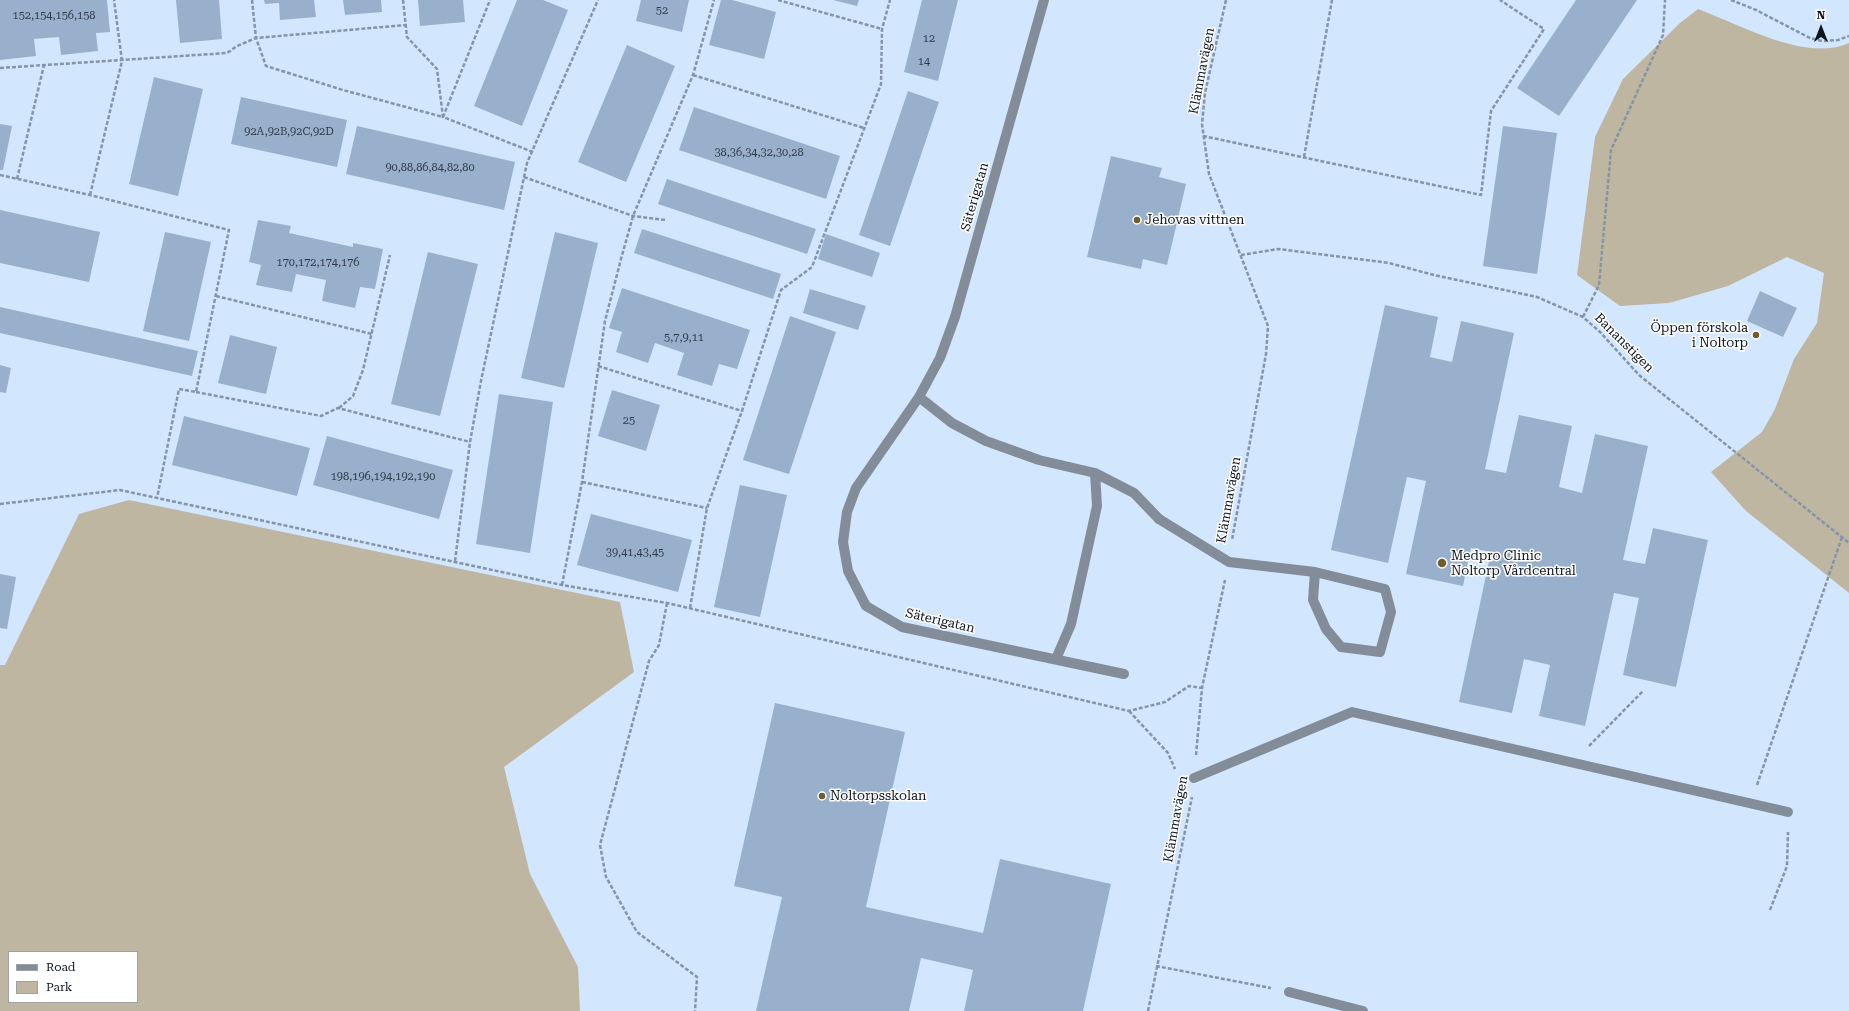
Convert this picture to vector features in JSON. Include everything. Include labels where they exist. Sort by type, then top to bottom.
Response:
[{"type":"street","name":"Säterigatan","points":[[1044,0],[955,317],[940,358],[919,397],[856,488],[847,512],[843,542],[848,571],[866,606],[902,627],[1124,674]]},
{"type":"street","points":[[919,397],[952,423],[986,441],[1039,460],[1095,473],[1134,493],[1159,519],[1229,562],[1315,572],[1386,589],[1391,612],[1380,652],[1341,647],[1326,629],[1313,600],[1315,572]]},
{"type":"street","points":[[1056,659],[1071,624],[1097,506],[1095,473]]},
{"type":"street","points":[[1194,778],[1352,712],[1788,812]]},
{"type":"street","points":[[1289,992],[1362,1011]]},
{"type":"path","points":[[90,195],[122,60],[114,0]]},
{"type":"path","points":[[252,0],[256,38],[266,66],[443,117],[533,152]]},
{"type":"path","points":[[404,0],[407,37],[437,69],[443,117]]},
{"type":"path","points":[[443,117],[490,0]]},
{"type":"path","points":[[455,561],[470,442],[482,373],[527,163],[598,0]]},
{"type":"path","points":[[562,585],[582,482],[605,321],[633,216],[692,75],[714,0]]},
{"type":"path","points":[[778,0],[882,29]]},
{"type":"path","points":[[690,608],[707,508],[742,411],[781,290],[812,267],[881,84],[882,29],[890,0]]},
{"type":"path","name":"Klämmavägen","points":[[1148,1011],[1156,966],[1191,803],[1202,688],[1229,562],[1266,354],[1268,326],[1209,174],[1203,136],[1202,124],[1205,93],[1226,0]]},
{"type":"path","points":[[1304,157],[1332,0]]},
{"type":"path","points":[[1203,136],[1481,195],[1491,111],[1544,29],[1500,0]]},
{"type":"path","points":[[1583,317],[1599,285],[1611,150],[1663,35],[1666,0]]},
{"type":"path","points":[[1731,0],[1756,10],[1810,38],[1822,41],[1838,40],[1849,36]]},
{"type":"path","points":[[0,68],[227,53],[237,46],[256,38],[406,25]]},
{"type":"path","points":[[18,179],[44,65]]},
{"type":"path","points":[[692,75],[864,128]]},
{"type":"path","points":[[0,176],[90,195],[229,230],[196,392]]},
{"type":"path","points":[[524,177],[633,216],[666,220]]},
{"type":"path","name":"Bananstigen","points":[[1241,256],[1278,249],[1388,263],[1434,275],[1537,297],[1583,317],[1600,332],[1639,375],[1849,543]]},
{"type":"path","points":[[157,498],[180,389],[321,416],[338,408],[353,396],[363,370],[390,254]]},
{"type":"path","points":[[216,296],[372,334]]},
{"type":"path","points":[[598,366],[742,411]]},
{"type":"path","points":[[338,408],[470,442]]},
{"type":"path","points":[[582,482],[707,508]]},
{"type":"path","points":[[0,504],[120,490],[562,585],[690,608],[1129,711],[1165,702],[1189,686],[1202,688]]},
{"type":"path","points":[[1757,785],[1842,537]]},
{"type":"path","points":[[667,603],[659,645],[650,661],[600,845],[606,877],[637,932],[697,977],[695,1011]]},
{"type":"path","points":[[1574,762],[1643,691]]},
{"type":"path","points":[[1129,711],[1168,753],[1178,774]]},
{"type":"path","points":[[1188,796],[1191,803]]},
{"type":"path","points":[[1770,910],[1787,866],[1788,812]]},
{"type":"path","points":[[1156,966],[1289,992]]},
{"type":"green space","points":[[1698,9],[1752,32],[1793,45],[1813,48],[1832,48],[1849,43],[1849,593],[1746,511],[1711,472],[1762,432],[1775,409],[1794,359],[1817,323],[1824,273],[1787,257],[1728,286],[1669,303],[1620,306],[1577,275],[1595,137],[1623,79],[1680,23]]},
{"type":"green space","points":[[129,500],[620,602],[634,672],[504,767],[530,874],[578,967],[580,1011],[0,1011],[0,665],[5,665],[79,514]]},
{"type":"building","points":[[0,0],[107,0],[110,32],[96,33],[98,51],[61,55],[59,37],[34,39],[36,56],[0,60]]},
{"type":"building","points":[[176,0],[219,0],[222,39],[180,43]]},
{"type":"building","points":[[264,0],[314,0],[316,17],[280,20],[279,3],[265,4]]},
{"type":"building","points":[[343,0],[381,0],[382,12],[345,15]]},
{"type":"building","points":[[418,0],[463,0],[465,22],[420,26]]},
{"type":"building","points":[[517,0],[543,0],[568,10],[522,126],[474,106]]},
{"type":"building","points":[[641,0],[689,0],[682,32],[636,21]]},
{"type":"building","points":[[721,0],[732,0],[776,12],[764,59],[709,45]]},
{"type":"building","points":[[833,0],[859,0],[857,6]]},
{"type":"building","points":[[922,0],[958,0],[938,81],[904,72]]},
{"type":"building","points":[[1576,0],[1637,0],[1559,116],[1517,88]]},
{"type":"building","points":[[627,45],[675,66],[626,182],[578,162]]},
{"type":"building","points":[[154,77],[203,89],[178,196],[129,184]]},
{"type":"building","points":[[908,91],[939,102],[890,246],[859,235]]},
{"type":"building","points":[[241,97],[347,120],[337,167],[231,144]]},
{"type":"building","points":[[694,107],[840,156],[826,199],[679,150]]},
{"type":"building","points":[[0,124],[12,126],[3,170],[0,170]]},
{"type":"building","points":[[357,126],[515,162],[504,210],[346,174]]},
{"type":"building","points":[[1503,126],[1557,133],[1537,274],[1483,266]]},
{"type":"building","name":"Jehovas vittnen","points":[[1111,156],[1162,168],[1159,177],[1186,184],[1167,265],[1143,259],[1141,269],[1087,257]]},
{"type":"building","points":[[667,179],[816,229],[807,254],[658,204]]},
{"type":"building","points":[[0,210],[100,232],[89,282],[0,263]]},
{"type":"building","points":[[258,220],[291,226],[289,233],[353,247],[353,243],[383,249],[375,289],[360,287],[355,308],[322,301],[326,280],[296,274],[292,292],[256,285],[261,265],[249,262]]},
{"type":"building","points":[[642,229],[781,274],[773,299],[634,253]]},
{"type":"building","points":[[165,232],[211,242],[189,341],[143,331]]},
{"type":"building","points":[[555,232],[598,243],[564,388],[521,378]]},
{"type":"building","points":[[826,234],[880,253],[872,277],[818,259]]},
{"type":"building","points":[[428,252],[478,264],[440,416],[391,404]]},
{"type":"building","points":[[622,288],[750,330],[737,369],[719,364],[712,386],[677,375],[684,353],[655,343],[648,363],[616,352],[622,332],[609,328]]},
{"type":"building","points":[[810,289],[866,306],[858,330],[803,313]]},
{"type":"building","points":[[1760,291],[1797,308],[1783,337],[1747,321]]},
{"type":"building","points":[[1385,305],[1438,317],[1430,357],[1452,362],[1461,321],[1514,333],[1485,469],[1506,473],[1519,415],[1572,426],[1559,487],[1582,493],[1595,434],[1648,446],[1623,560],[1645,564],[1653,528],[1708,540],[1676,687],[1623,675],[1639,598],[1614,593],[1585,726],[1539,716],[1550,665],[1524,659],[1512,713],[1459,702],[1491,552],[1471,548],[1463,586],[1406,574],[1426,481],[1407,477],[1388,563],[1331,550]]},
{"type":"building","points":[[0,307],[198,351],[192,376],[0,333]]},
{"type":"building","points":[[790,316],[836,332],[789,474],[743,460]]},
{"type":"building","points":[[230,335],[277,347],[266,394],[218,383]]},
{"type":"building","points":[[0,365],[11,368],[6,393],[0,392]]},
{"type":"building","points":[[612,390],[660,405],[646,451],[598,436]]},
{"type":"building","points":[[499,394],[553,402],[530,553],[476,544]]},
{"type":"building","points":[[184,416],[310,448],[297,496],[172,465]]},
{"type":"building","points":[[327,436],[453,470],[439,519],[313,485]]},
{"type":"building","points":[[740,485],[787,495],[760,617],[714,607]]},
{"type":"building","points":[[591,514],[692,540],[678,592],[577,565]]},
{"type":"building","points":[[0,574],[16,577],[7,629],[0,628]]},
{"type":"building","name":"Noltorpsskolan","points":[[775,703],[905,732],[866,907],[983,933],[1000,859],[1111,884],[1083,1011],[964,1011],[973,970],[921,958],[909,1011],[756,1011],[782,897],[734,886]]},
{"type":"place","name":"Jehovas vittnen","points":[[1137,220]]},
{"type":"place","name":"Öppen förskola i Noltorp","points":[[1756,335]]},
{"type":"place","name":"Medpro Clinic Noltorp Vårdcentral","points":[[1442,563]]},
{"type":"place","name":"Noltorpsskolan","points":[[822,796]]}]
